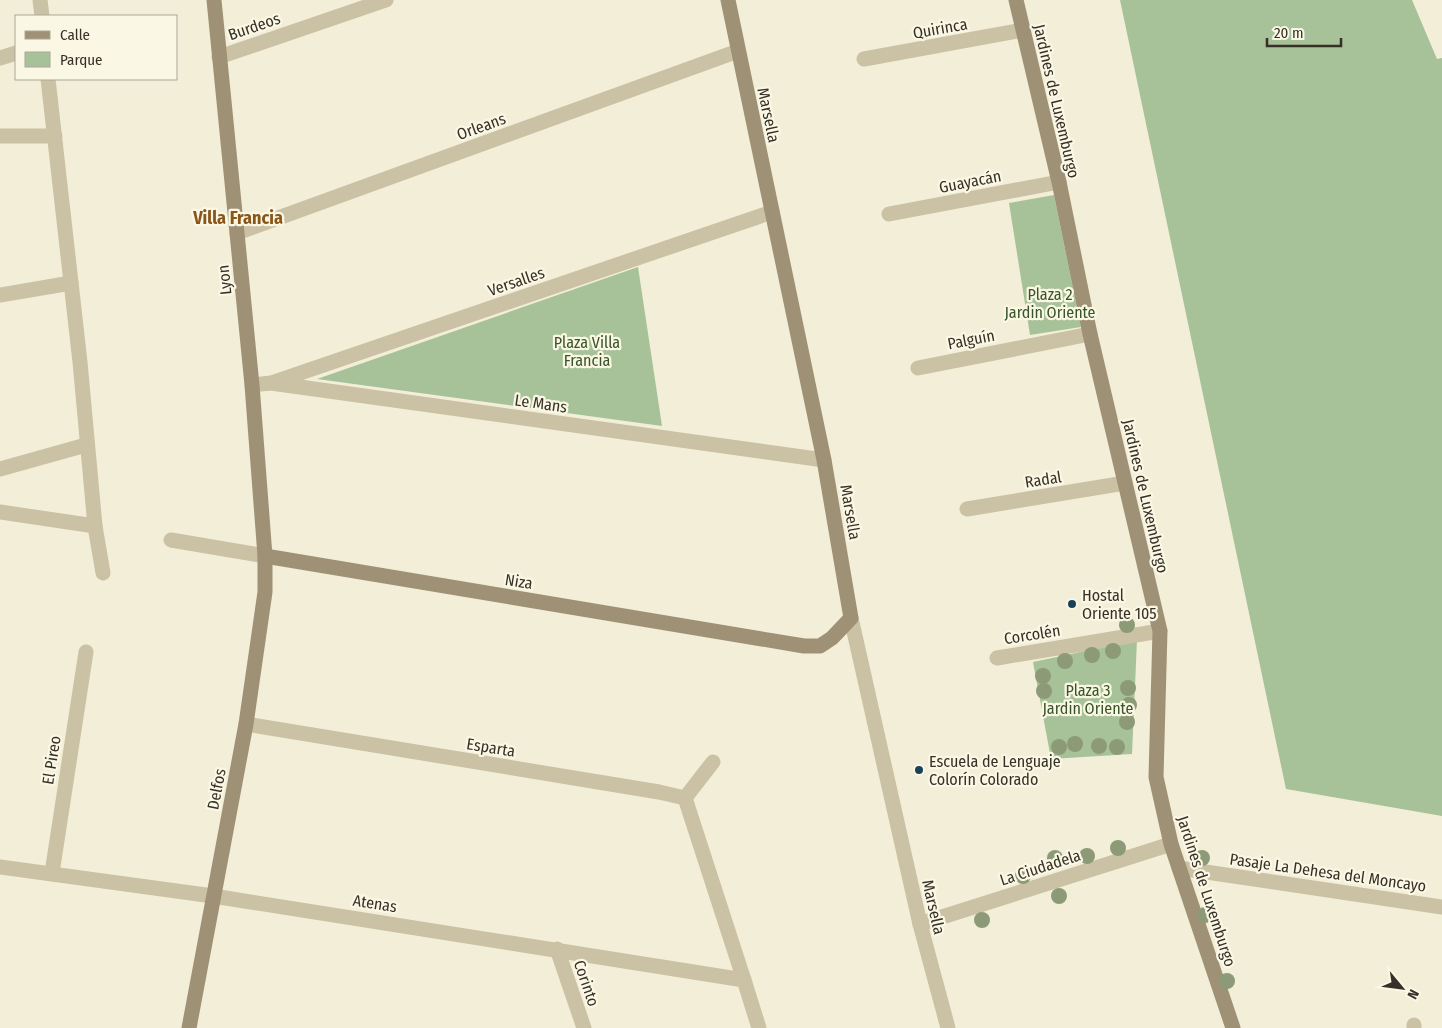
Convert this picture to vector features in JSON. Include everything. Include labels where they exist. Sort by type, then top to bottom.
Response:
[{"type":"street","points":[[40,0],[42,15]]},
{"type":"street","name":"Lyon","points":[[214,0],[252,386],[265,556]]},
{"type":"street","name":"Burdeos","points":[[219,57],[386,0]]},
{"type":"street","name":"Marsella","points":[[728,0],[824,460],[851,618],[920,924],[948,1028]]},
{"type":"street","name":"Jardines de Luxemburgo","points":[[1016,0],[1058,182],[1090,334],[1160,631],[1156,777],[1171,844],[1233,1028]]},
{"type":"street","name":"Quirinca","points":[[864,59],[1022,30]]},
{"type":"street","name":"Orleans","points":[[236,233],[738,51]]},
{"type":"street","points":[[0,58],[15,53]]},
{"type":"street","points":[[48,80],[71,283],[95,526],[104,573]]},
{"type":"street","points":[[0,136],[55,136]]},
{"type":"street","name":"Guayacán","points":[[888,214],[1058,182]]},
{"type":"street","name":"Versalles","points":[[271,383],[772,212]]},
{"type":"street","points":[[0,295],[71,283]]},
{"type":"street","name":"Palguín","points":[[918,368],[1090,334]]},
{"type":"street","name":"Le Mans","points":[[252,386],[271,383],[824,460]]},
{"type":"street","points":[[0,469],[86,445]]},
{"type":"street","name":"Radal","points":[[967,509],[1126,483]]},
{"type":"street","points":[[0,512],[95,526]]},
{"type":"street","name":"Niza","points":[[171,540],[804,646],[820,646],[832,638],[851,618]]},
{"type":"street","name":"Delfos","points":[[188,1028],[246,724],[265,592],[265,556]]},
{"type":"street","name":"Corcolén","points":[[997,658],[1160,631]]},
{"type":"street","name":"El Pireo","points":[[52,873],[86,652]]},
{"type":"street","name":"Esparta","points":[[246,724],[659,792],[685,798]]},
{"type":"street","points":[[713,762],[685,798],[759,1028]]},
{"type":"street","name":"La Ciudadela","points":[[920,924],[1171,844]]},
{"type":"street","name":"Atenas","points":[[0,867],[213,896],[744,980]]},
{"type":"street","name":"Pasaje La Dehesa del Moncayo","points":[[1179,868],[1442,907]]},
{"type":"street","name":"Corinto","points":[[557,949],[584,1028]]},
{"type":"green space","points":[[1120,0],[1412,0],[1437,59],[1442,58],[1442,816],[1286,789]]},
{"type":"green space","name":"Plaza 2 Jardin Oriente","points":[[1054,195],[1081,327],[1030,335],[1009,203]]},
{"type":"green space","name":"Plaza Villa Francia","points":[[638,267],[662,426],[317,379]]},
{"type":"green space","name":"Plaza 3 Jardin Oriente","points":[[1137,640],[1132,754],[1051,759],[1033,662]]},
{"type":"place","name":"Hostal Oriente 105","points":[[1072,604]]},
{"type":"place","name":"Escuela de Lenguaje Colorín Colorado","points":[[919,770]]},
{"type":"district","name":"Villa Francia","points":[[238,218]]}]
